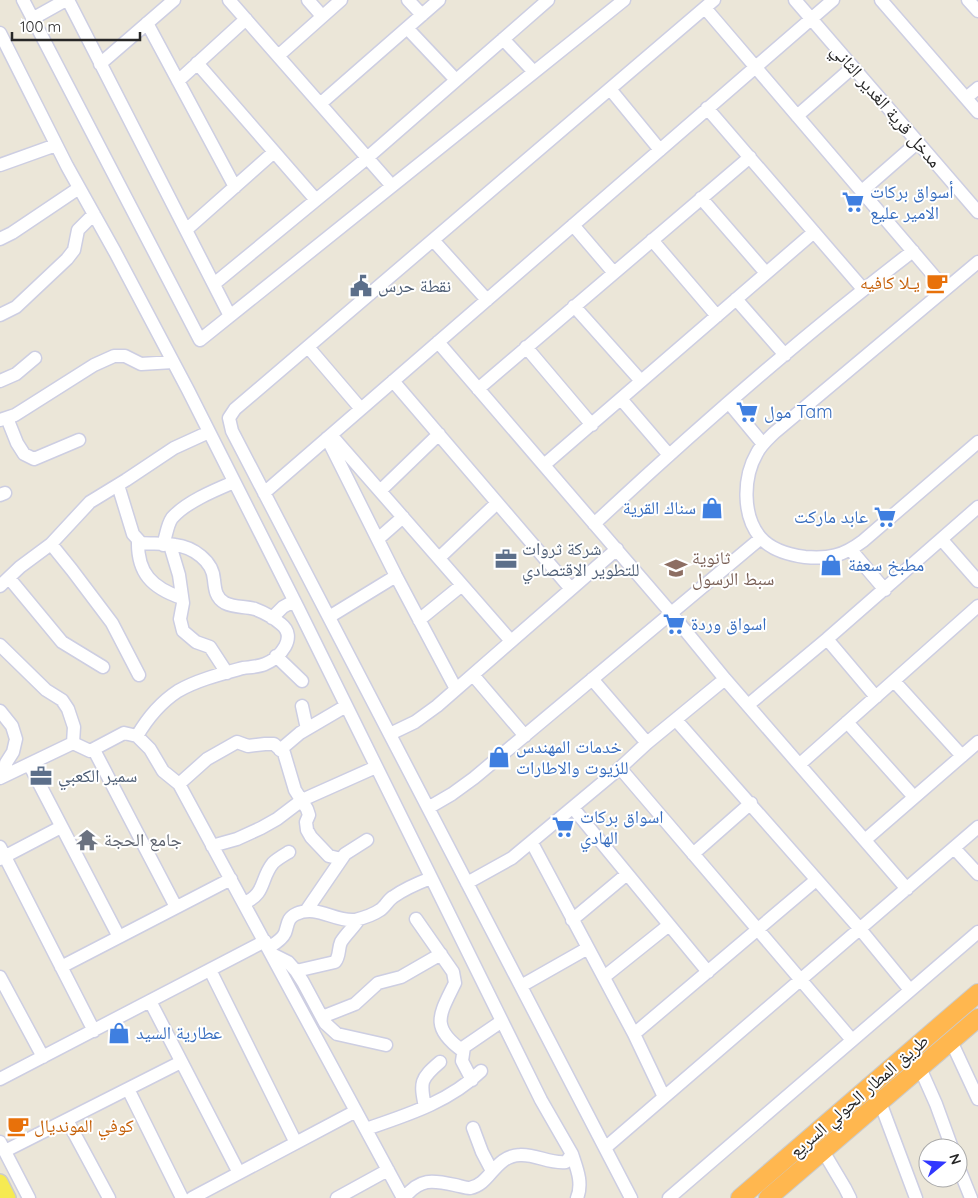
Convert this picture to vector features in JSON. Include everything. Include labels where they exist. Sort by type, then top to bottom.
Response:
[{"type":"highway","name":"طريق المطار الحولي السريع","points":[[740,1198],[978,994]]},
{"type":"highway","name":"طريق المطار الحولي السريع","points":[[776,1196],[823,1151],[978,1018]]},
{"type":"main road","points":[[0,1182],[8,1198]]},
{"type":"street","points":[[23,0],[200,340],[624,0]]},
{"type":"street","points":[[100,64],[174,0]]},
{"type":"street","points":[[229,0],[392,186]]},
{"type":"street","points":[[308,0],[322,16]]},
{"type":"street","points":[[278,56],[340,0]]},
{"type":"street","points":[[408,0],[422,15]]},
{"type":"street","points":[[320,104],[439,0]]},
{"type":"street","points":[[214,284],[367,158],[548,0]]},
{"type":"street","name":"مدخل قرية الغدير الثاني","points":[[795,0],[918,142],[975,204]]},
{"type":"street","points":[[264,493],[833,0]]},
{"type":"street","points":[[881,0],[978,112]]},
{"type":"street","points":[[968,0],[978,11]]},
{"type":"street","points":[[32,19],[71,2],[100,64],[230,316]]},
{"type":"street","points":[[631,1198],[232,432],[229,418],[235,409],[709,4],[755,67],[946,289]]},
{"type":"street","points":[[178,80],[246,19]]},
{"type":"street","points":[[147,23],[235,187]]},
{"type":"street","points":[[407,28],[456,80]]},
{"type":"street","points":[[503,39],[534,72]]},
{"type":"street","points":[[1,40],[209,432],[541,1100],[572,1154],[579,1177],[579,1192],[576,1198]]},
{"type":"street","points":[[197,63],[316,200]]},
{"type":"street","points":[[797,116],[853,67]]},
{"type":"street","points":[[966,98],[978,88]]},
{"type":"street","points":[[610,89],[660,150]]},
{"type":"street","points":[[707,108],[864,289]]},
{"type":"street","points":[[862,191],[918,142]]},
{"type":"street","points":[[2,162],[56,145]]},
{"type":"street","points":[[186,230],[274,152]]},
{"type":"street","points":[[478,389],[750,157]]},
{"type":"street","points":[[0,239],[79,188]]},
{"type":"street","points":[[701,198],[766,273]]},
{"type":"street","points":[[0,315],[16,307],[67,258],[74,250],[78,230],[94,214]]},
{"type":"street","points":[[573,225],[614,273]]},
{"type":"street","points":[[544,465],[814,232]]},
{"type":"street","points":[[434,240],[486,300]]},
{"type":"street","points":[[652,240],[717,316]]},
{"type":"street","points":[[594,524],[669,455],[785,355],[913,251]]},
{"type":"street","points":[[978,262],[763,444],[750,468],[747,483],[749,510],[756,530],[768,545],[795,556],[827,558],[839,555],[851,550],[978,442]]},
{"type":"street","points":[[736,299],[785,355]]},
{"type":"street","points":[[574,306],[641,381]]},
{"type":"street","points":[[438,342],[907,889]]},
{"type":"street","points":[[308,347],[361,409]]},
{"type":"street","points":[[526,347],[592,425]]},
{"type":"street","points":[[79,440],[34,459],[24,454],[4,419],[15,416],[94,365],[114,356],[125,356],[141,364],[173,362]]},
{"type":"street","points":[[0,381],[16,374],[35,358]]},
{"type":"street","points":[[393,381],[571,589]]},
{"type":"street","points":[[622,398],[669,455]]},
{"type":"street","points":[[729,403],[763,444]]},
{"type":"street","points":[[103,667],[62,642],[4,582],[51,544],[90,502],[174,448],[209,432]]},
{"type":"street","points":[[380,491],[439,434]]},
{"type":"street","points":[[329,436],[380,491],[511,642]]},
{"type":"street","points":[[329,436],[396,576],[456,689]]},
{"type":"street","points":[[227,673],[210,647],[196,642],[183,631],[180,619],[182,598],[179,575],[167,545],[171,520],[183,509],[234,482]]},
{"type":"street","points":[[118,485],[130,527],[141,543],[176,545],[199,553],[209,565],[214,579],[216,594],[222,601],[231,606],[254,609],[272,618],[283,625],[288,631],[289,639],[286,646],[265,664],[192,684],[177,692],[146,721],[137,736]]},
{"type":"street","points":[[438,558],[497,502]]},
{"type":"street","points":[[748,705],[884,590],[978,507]]},
{"type":"street","points":[[378,539],[403,518]]},
{"type":"street","points":[[428,808],[467,784],[761,538]]},
{"type":"street","points":[[138,540],[138,554],[145,574],[166,593],[182,598]]},
{"type":"street","points":[[942,540],[978,581]]},
{"type":"street","points":[[51,544],[112,623],[139,675]]},
{"type":"street","points":[[390,734],[415,722],[456,689],[617,549]]},
{"type":"street","points":[[851,550],[884,590]]},
{"type":"street","points":[[329,617],[396,576]]},
{"type":"street","points":[[419,620],[462,585]]},
{"type":"street","points":[[272,618],[283,607],[294,601]]},
{"type":"street","points":[[800,764],[894,680],[976,612]]},
{"type":"street","points":[[827,639],[876,697]]},
{"type":"street","points":[[0,645],[46,690],[62,700],[74,727],[72,743]]},
{"type":"street","points":[[276,656],[302,681]]},
{"type":"street","points":[[473,674],[525,736]]},
{"type":"street","points":[[592,679],[647,743]]},
{"type":"street","points":[[467,882],[496,868],[532,843],[647,743],[725,679]]},
{"type":"street","points":[[894,680],[962,756]]},
{"type":"street","points":[[302,706],[307,729]]},
{"type":"street","points":[[280,750],[307,729],[346,706]]},
{"type":"street","points":[[0,711],[12,726],[16,739],[3,776]]},
{"type":"street","points":[[676,720],[751,803],[910,990]]},
{"type":"street","points":[[847,722],[914,797]]},
{"type":"street","points":[[3,776],[72,743],[86,750],[94,750],[124,734],[137,736],[150,749],[163,771],[179,784],[403,1198],[412,1188],[421,1183],[438,1180],[470,1188],[481,1183],[506,1157],[521,1155],[541,1157],[557,1163],[566,1162],[572,1154]]},
{"type":"street","points":[[179,784],[207,759],[237,742],[248,746],[274,744],[284,753],[295,790],[309,815],[306,822],[307,830],[311,837],[329,856],[341,859]]},
{"type":"street","points":[[865,840],[978,742]]},
{"type":"street","points":[[94,750],[176,907]]},
{"type":"street","points":[[28,764],[119,937]]},
{"type":"street","points":[[212,846],[237,839],[261,828],[277,819],[302,800],[376,767]]},
{"type":"street","points":[[620,768],[852,1040]]},
{"type":"street","points":[[693,854],[751,803]]},
{"type":"street","points":[[572,808],[708,972]]},
{"type":"street","points":[[61,826],[2,854],[94,1031]]},
{"type":"street","points":[[605,1148],[978,827]]},
{"type":"street","points":[[306,910],[345,854],[367,840]]},
{"type":"street","points":[[532,843],[634,1034],[664,1097]]},
{"type":"street","points":[[954,848],[978,874]]},
{"type":"street","points":[[244,903],[252,900],[259,894],[267,872],[274,862],[289,852]]},
{"type":"street","points":[[572,920],[627,874]]},
{"type":"street","points":[[0,1079],[210,970],[268,948],[286,932],[286,925],[295,914],[306,910],[325,912],[342,920],[359,919],[380,910],[392,897],[431,878]]},
{"type":"street","points":[[62,967],[231,879]]},
{"type":"street","points":[[634,1034],[816,880]]},
{"type":"street","points":[[296,971],[335,962],[338,959],[342,940],[359,919]]},
{"type":"street","points":[[416,919],[453,972],[455,983],[444,1003],[440,1015],[440,1023],[444,1033],[453,1044],[463,1050]]},
{"type":"street","points":[[604,978],[669,925]]},
{"type":"street","points":[[669,1198],[978,932]]},
{"type":"street","points":[[268,948],[288,962],[296,971],[325,1024],[337,1034],[386,1046]]},
{"type":"street","points":[[521,986],[588,948]]},
{"type":"street","points":[[322,1016],[355,1004],[378,983],[401,977],[441,954]]},
{"type":"street","points":[[210,970],[296,1143]]},
{"type":"street","points":[[0,978],[43,1057]]},
{"type":"street","points":[[150,1001],[238,1173]]},
{"type":"street","points":[[472,1080],[462,1061],[464,1048],[478,1036],[502,1021]]},
{"type":"street","points":[[951,1041],[978,1099]]},
{"type":"street","points":[[29,1198],[2,1147],[68,1120],[181,1062]]},
{"type":"street","points":[[425,1107],[422,1090],[424,1079],[428,1072],[440,1062]]},
{"type":"street","points":[[920,1068],[948,1138]]},
{"type":"street","points":[[366,1129],[409,1115],[444,1099],[472,1080],[481,1071]]},
{"type":"street","points":[[128,1089],[182,1198]]},
{"type":"street","points":[[880,1102],[916,1198]]},
{"type":"street","points":[[192,1198],[356,1111]]},
{"type":"street","points":[[68,1120],[109,1198]]},
{"type":"street","points":[[472,1128],[492,1172]]},
{"type":"street","points":[[823,1151],[850,1198]]},
{"type":"street","points":[[337,1198],[388,1170]]},
{"type":"place","name":"أسواق بركات الامير عليع","points":[[853,202]]},
{"type":"place","name":"يـلا كافيه","points":[[937,283]]},
{"type":"place","name":"نقطة حرس","points":[[361,286]]},
{"type":"place","name":"مول Tam","points":[[747,412]]},
{"type":"place","name":"سناك القرية","points":[[712,508]]},
{"type":"place","name":"عابد ماركت","points":[[885,517]]},
{"type":"place","name":"شركة ثروات للتطوير الاقتصادي","points":[[506,559]]},
{"type":"place","name":"مطبخ سعفة","points":[[831,565]]},
{"type":"place","name":"ثانوية سبط الرسول","points":[[676,568]]},
{"type":"place","name":"اسواق وردة","points":[[674,624]]},
{"type":"place","name":"خدمات المهندس للزيوت والاطارات","points":[[499,757]]},
{"type":"place","name":"سمير الكعبي","points":[[41,776]]},
{"type":"place","name":"اسواق بركات الهادي","points":[[563,827]]},
{"type":"place","name":"جامع الحجة","points":[[87,840]]},
{"type":"place","name":"عطارية السيد","points":[[119,1033]]},
{"type":"place","name":"كوفي المونديال","points":[[18,1126]]}]
